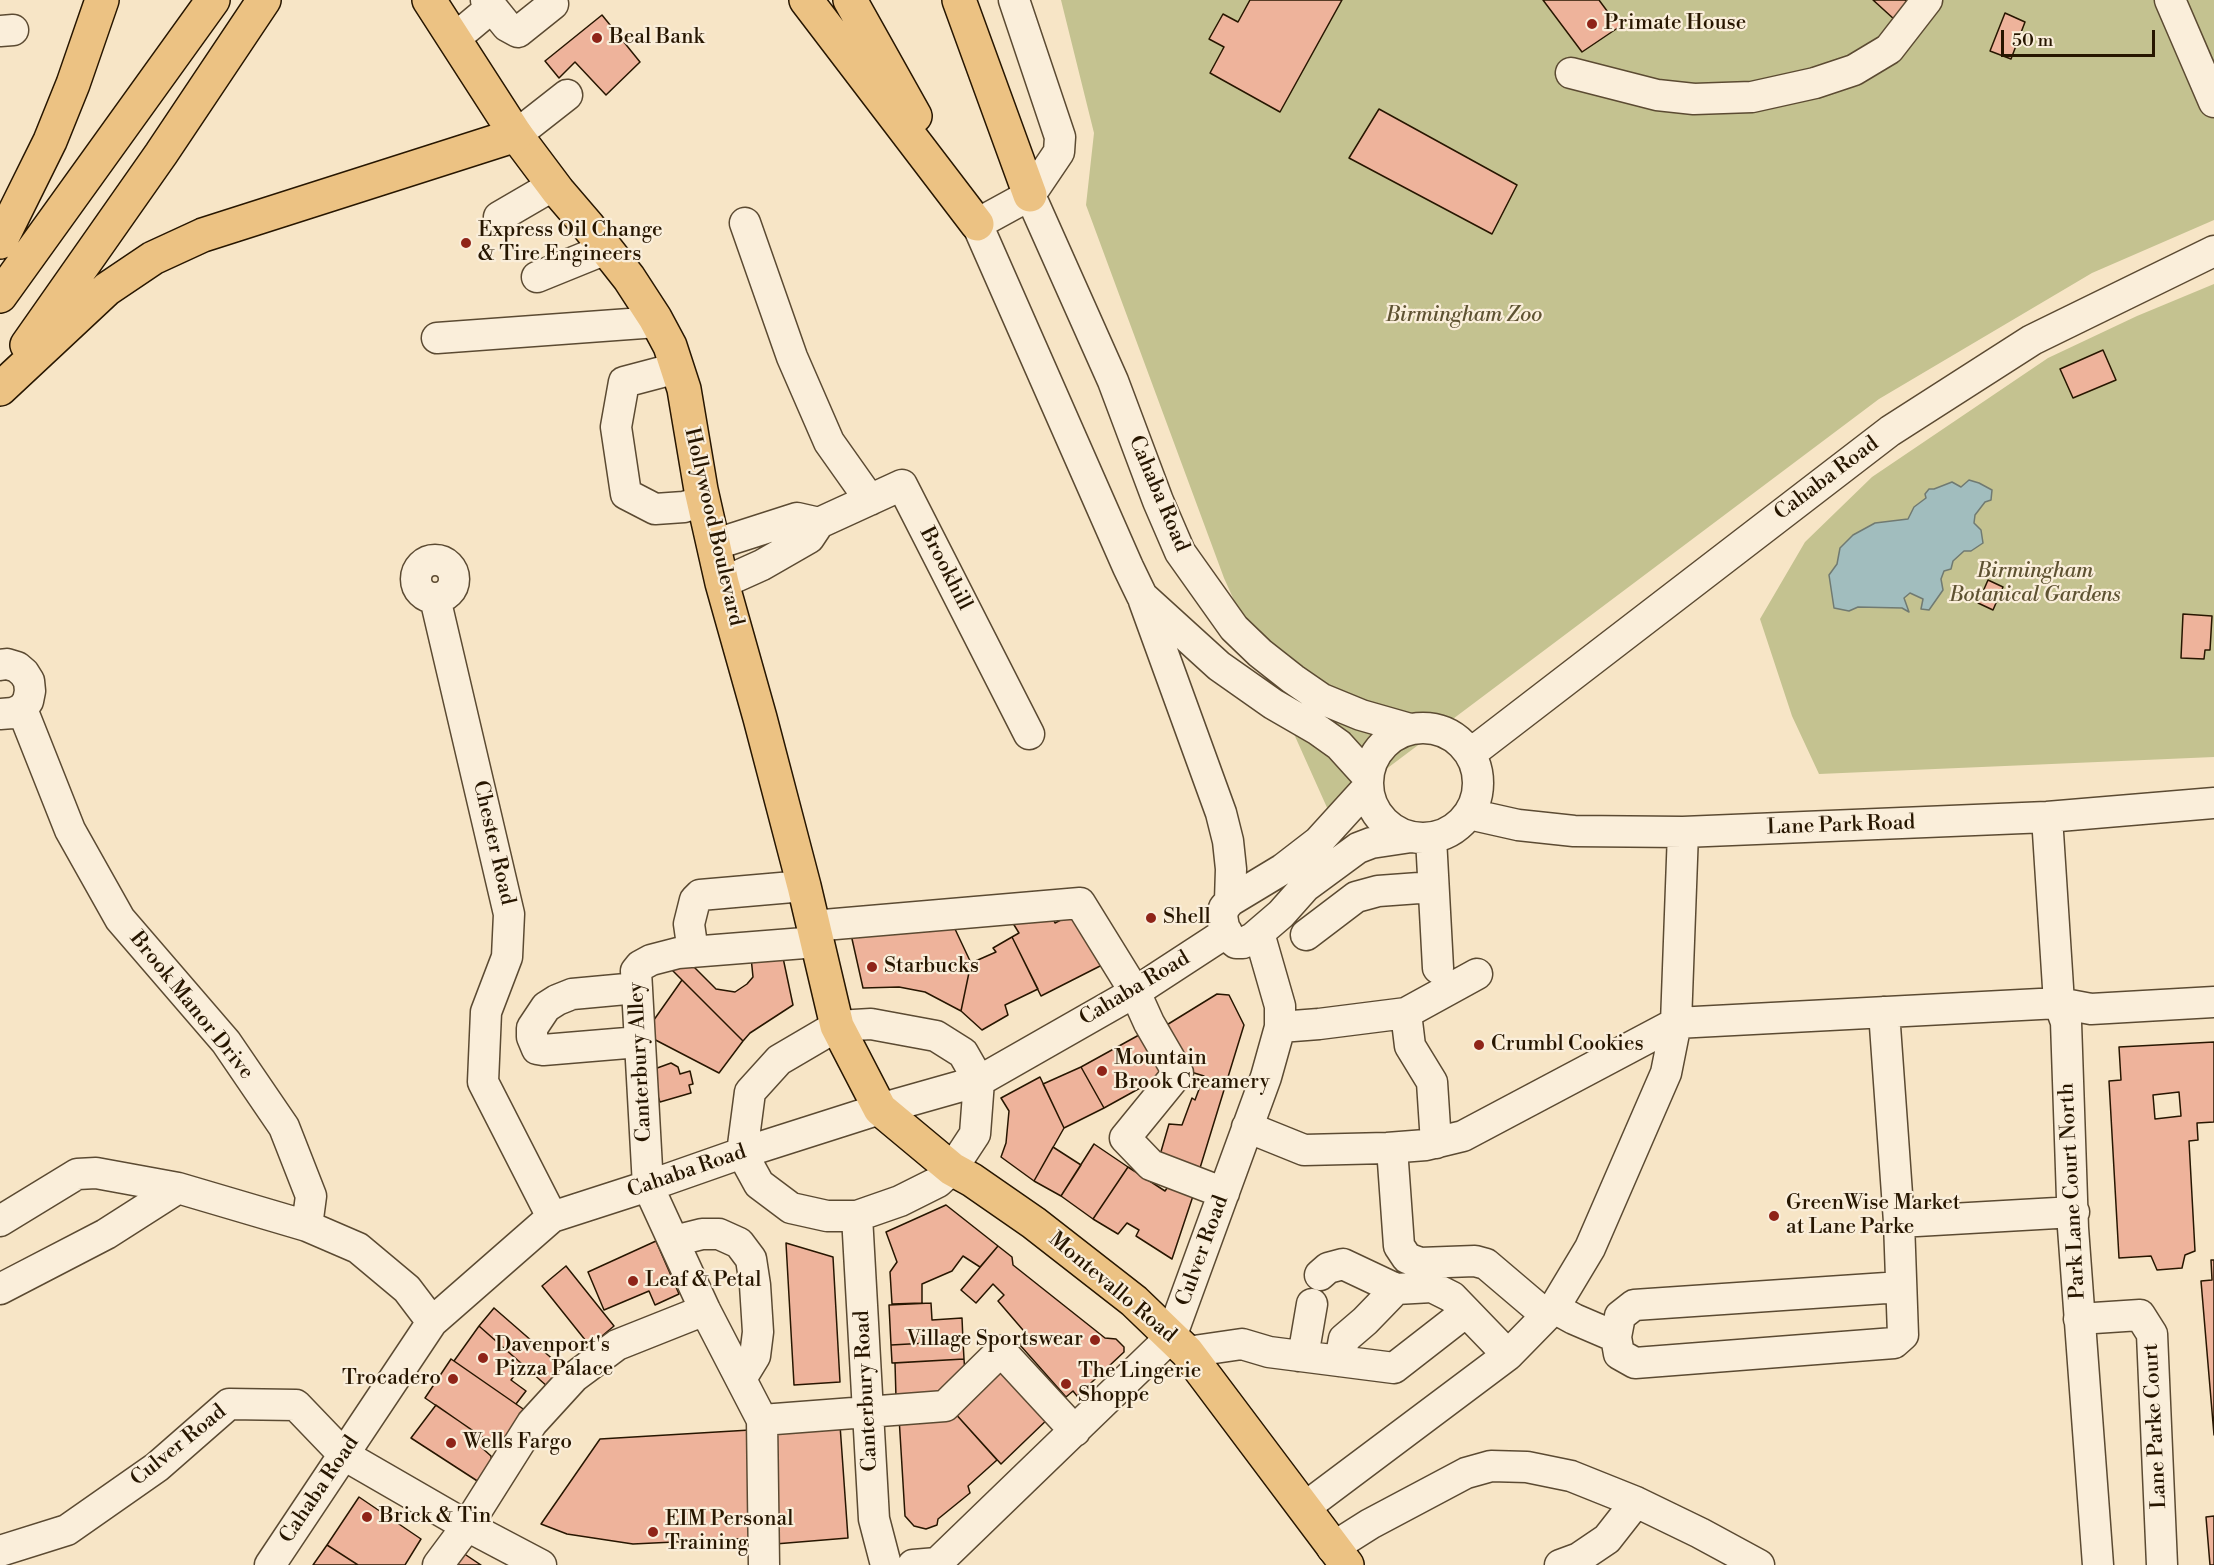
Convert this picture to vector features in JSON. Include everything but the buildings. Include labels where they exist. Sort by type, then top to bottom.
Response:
[{"type":"main road","points":[[0,242],[50,141],[73,84],[102,0]]},
{"type":"main road","points":[[0,296],[213,0]]},
{"type":"main road","points":[[0,383],[161,154],[264,0]]},
{"type":"main road","name":"Hollywood Boulevard","points":[[429,0],[516,135],[606,249],[657,322],[670,346],[684,389],[703,501],[722,583],[804,886],[837,1026],[880,1109]]},
{"type":"main road","points":[[806,0],[977,224]]},
{"type":"main road","points":[[850,0],[977,224]]},
{"type":"main road","points":[[959,0],[1030,195]]},
{"type":"main road","points":[[0,388],[107,289],[153,258],[202,235],[516,135]]},
{"type":"main road","name":"Montevallo Road","points":[[880,1109],[952,1169],[972,1180],[1034,1223],[1134,1301],[1179,1344],[1340,1556]]},
{"type":"street","points":[[454,39],[488,4],[507,26],[518,32],[553,4],[550,0]]},
{"type":"street","points":[[1014,0],[1060,137],[1059,152],[1030,195],[977,224],[1142,596],[1221,813],[1228,841],[1231,870],[1230,901]]},
{"type":"street","points":[[1571,72],[1657,95],[1694,99],[1752,97],[1815,83],[1854,70],[1888,49],[1927,0]]},
{"type":"street","points":[[2170,0],[2214,102]]},
{"type":"street","points":[[516,135],[567,95]]},
{"type":"street","points":[[499,218],[554,185]]},
{"type":"street","name":"Cahaba Road","points":[[1030,195],[1113,381],[1158,501],[1180,552],[1234,627],[1260,653],[1322,699],[1361,716],[1410,729],[1428,728],[1448,733],[1459,741],[1470,754],[1890,431],[2032,340],[2214,251]]},
{"type":"street","points":[[746,223],[792,357],[829,442],[870,500]]},
{"type":"street","points":[[537,277],[606,249]]},
{"type":"street","points":[[437,338],[657,322]]},
{"type":"street","points":[[677,368],[624,382],[616,427],[626,494],[655,509],[684,507],[703,501]]},
{"type":"street","name":"Brookhill","points":[[722,583],[762,565],[809,538],[819,523],[902,485],[1029,734]]},
{"type":"street","name":"Brookhill","points":[[713,545],[797,518],[819,523]]},
{"type":"street","points":[[1142,596],[1227,673],[1340,745],[1368,782]]},
{"type":"street","name":"Chester Road","points":[[435,598],[509,914],[507,957],[486,1012],[483,1082],[552,1217]]},
{"type":"street","name":"Brook Manor Drive","points":[[0,665],[7,664],[17,667],[29,681],[28,701],[11,711],[70,831],[120,919],[226,1042],[284,1127],[311,1196],[307,1226]]},
{"type":"street","points":[[1410,729],[1396,734],[1385,742],[1371,764],[1368,782],[1372,804],[1387,825],[1421,837]]},
{"type":"street","points":[[1368,782],[1318,842],[1283,869],[1230,901],[1224,908],[1222,916],[1227,932],[1236,943],[1243,943],[1259,933],[1281,914],[1305,887],[1358,848],[1371,843],[1450,832],[1469,814],[1478,789],[1478,775],[1470,754]]},
{"type":"street","name":"Lane Park Road","points":[[1469,814],[1518,825],[1574,831],[1683,832],[2047,817],[2214,803]]},
{"type":"street","name":"Park Lane Court North","points":[[2047,817],[2059,1003],[2066,1022],[2079,1319],[2098,1565]]},
{"type":"street","points":[[1304,1508],[1508,1355],[1550,1311],[1590,1248],[1666,1073],[1676,1023],[1683,832]]},
{"type":"street","points":[[1421,837],[1433,887],[1438,968]]},
{"type":"street","points":[[693,952],[689,924],[695,900],[700,895],[804,886]]},
{"type":"street","points":[[1306,935],[1356,897],[1377,891],[1433,887]]},
{"type":"street","name":"Canterbury Alley","points":[[762,1420],[705,1310],[648,1186],[636,971],[640,966],[651,960],[693,952],[814,934],[1080,903],[1135,992]]},
{"type":"street","name":"Cahaba Road","points":[[270,1565],[432,1322],[552,1217],[880,1109],[979,1081],[1135,992],[1227,932]]},
{"type":"street","name":"Culver Road","points":[[913,1565],[937,1563],[1075,1431],[1179,1344],[1224,1193],[1266,1077],[1280,1027],[1280,1006],[1259,933]]},
{"type":"street","points":[[1280,1027],[1406,1013],[1477,974]]},
{"type":"street","points":[[637,988],[572,994],[557,1000],[546,1007],[532,1028],[532,1037],[537,1049],[543,1050],[639,1042]]},
{"type":"street","points":[[1135,992],[1149,1023],[1178,1073],[1125,1138],[1151,1165],[1224,1193]]},
{"type":"street","points":[[1247,1127],[1304,1150],[1392,1148],[1436,1143],[1463,1136],[1676,1023],[2059,1003],[2091,1009],[2214,1002]]},
{"type":"street","points":[[1884,1012],[1899,1222],[1903,1335],[1894,1343],[1635,1363],[1619,1354],[1616,1337],[1620,1316],[1635,1305],[1901,1287]]},
{"type":"street","points":[[1406,1013],[1410,1046],[1432,1082],[1436,1143]]},
{"type":"street","points":[[871,1024],[936,1036],[963,1053],[979,1081],[975,1134],[952,1169],[938,1182],[900,1201],[857,1216],[827,1216],[791,1208],[759,1184],[742,1153],[750,1092],[779,1060],[837,1026],[871,1024]]},
{"type":"street","points":[[1392,1148],[1399,1246],[1407,1258],[1420,1263],[1475,1261],[1486,1264],[1550,1311],[1616,1337]]},
{"type":"street","points":[[0,1221],[77,1174],[96,1173],[178,1188],[307,1226],[358,1248],[407,1289],[432,1322]]},
{"type":"street","points":[[0,1289],[106,1234],[178,1188]]},
{"type":"street","points":[[1899,1222],[2074,1212]]},
{"type":"street","name":"Canterbury Road","points":[[857,1216],[874,1519],[886,1565]]},
{"type":"street","points":[[674,1241],[702,1234],[719,1234],[739,1243],[751,1259],[758,1332],[754,1356],[741,1379]]},
{"type":"street","points":[[1320,1275],[1328,1269],[1343,1264],[1396,1289],[1432,1287],[1452,1297],[1508,1355]]},
{"type":"street","points":[[1340,1361],[1344,1339],[1396,1289]]},
{"type":"street","points":[[1299,1356],[1305,1345],[1312,1304]]},
{"type":"street","points":[[438,1565],[467,1526],[532,1423],[574,1377],[617,1345],[705,1310]]},
{"type":"street","points":[[1179,1344],[1242,1344],[1269,1352],[1394,1368],[1466,1312]]},
{"type":"street","name":"Lane Parke Court","points":[[2079,1319],[2140,1315],[2152,1334],[2162,1565]]},
{"type":"street","points":[[764,1565],[762,1420],[945,1406],[1001,1351],[1075,1431]]},
{"type":"street","name":"Culver Road","points":[[0,1551],[67,1530],[157,1467],[229,1404],[296,1406],[344,1455],[467,1526],[541,1565]]},
{"type":"street","points":[[1340,1556],[1370,1524],[1466,1473],[1491,1466],[1527,1467],[1571,1476],[1636,1502],[1759,1565]]},
{"type":"street","points":[[1560,1565],[1579,1558],[1607,1539],[1636,1502]]},
{"type":"green space","name":"Birmingham Zoo","points":[[1061,0],[2214,0],[2214,220],[2092,273],[1879,399],[1329,812],[1224,578],[1086,205],[1094,133]]},
{"type":"green space","name":"Birmingham Botanical Gardens","points":[[2214,284],[2214,757],[1819,774],[1792,716],[1760,619],[1805,542],[1872,477],[2048,358],[2137,316]]},
{"type":"water","points":[[1969,480],[1992,490],[1991,500],[1985,502],[1975,515],[1974,523],[1981,530],[1983,543],[1971,551],[1964,551],[1953,561],[1951,569],[1944,571],[1941,579],[1943,590],[1929,610],[1921,609],[1923,599],[1910,593],[1904,598],[1909,612],[1902,608],[1858,607],[1849,611],[1834,608],[1829,575],[1837,564],[1840,548],[1853,535],[1875,523],[1908,519],[1914,507],[1926,498],[1925,494],[1929,489],[1952,482],[1961,487]]},
{"type":"place","name":"Primate House","points":[[1592,24]]},
{"type":"place","name":"Beal Bank","points":[[597,38]]},
{"type":"place","name":"Express Oil Change & Tire Engineers","points":[[466,243]]},
{"type":"place","name":"Shell","points":[[1151,918]]},
{"type":"place","name":"Starbucks","points":[[872,967]]},
{"type":"place","name":"Crumbl Cookies","points":[[1479,1045]]},
{"type":"place","name":"Mountain Brook Creamery","points":[[1102,1071]]},
{"type":"place","name":"GreenWise Market at Lane Parke","points":[[1774,1216]]},
{"type":"place","name":"Leaf & Petal","points":[[633,1281]]},
{"type":"place","name":"Village Sportswear","points":[[1095,1340]]},
{"type":"place","name":"Davenport's Pizza Palace","points":[[483,1358]]},
{"type":"place","name":"Trocadero","points":[[453,1379]]},
{"type":"place","name":"The Lingerie Shoppe","points":[[1066,1384]]},
{"type":"place","name":"Wells Fargo","points":[[451,1443]]},
{"type":"place","name":"Brick & Tin","points":[[367,1517]]},
{"type":"place","name":"EIM Personal Training","points":[[653,1532]]}]
